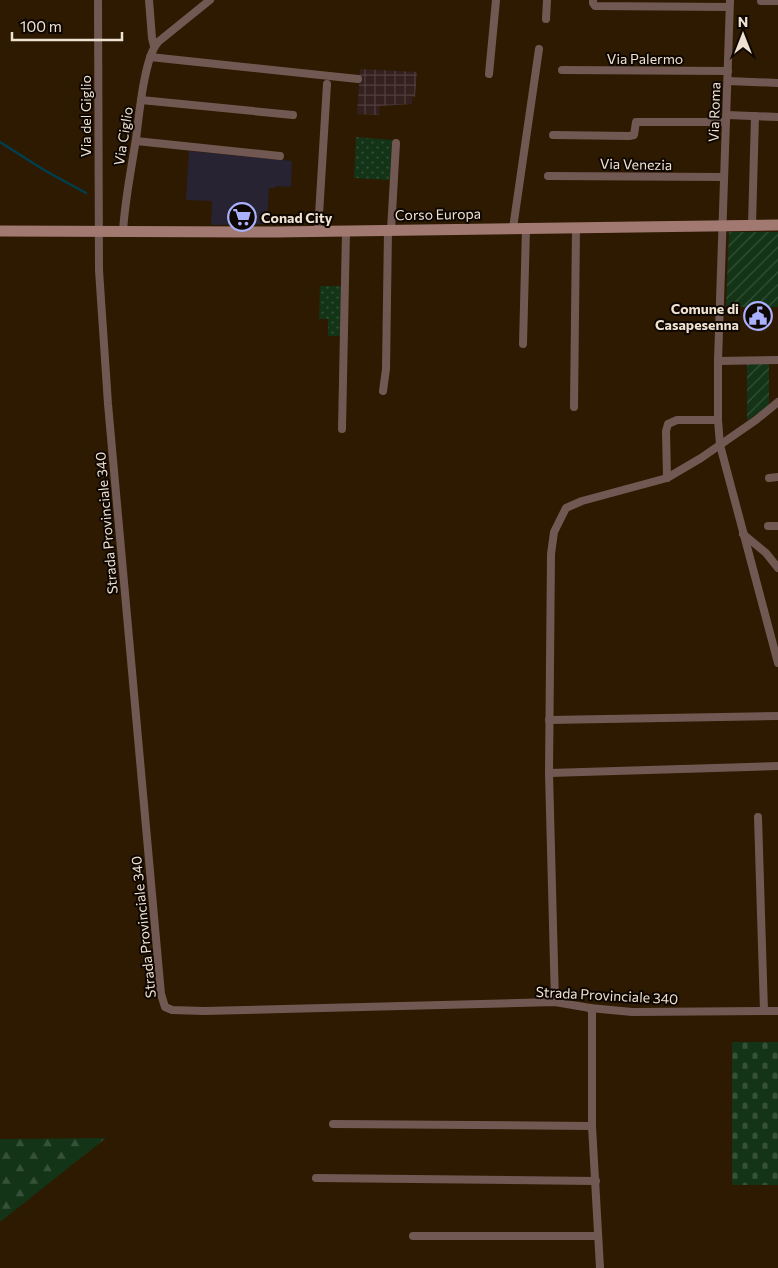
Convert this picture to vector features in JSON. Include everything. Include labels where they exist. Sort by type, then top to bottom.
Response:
[{"type":"street","name":"Via del Giglio","points":[[98,0],[98,231]]},
{"type":"street","name":"Via Ciglio","points":[[123,231],[125,203],[141,100],[154,46],[149,0]]},
{"type":"street","points":[[154,46],[210,0]]},
{"type":"street","points":[[489,74],[496,0]]},
{"type":"street","points":[[546,19],[547,0]]},
{"type":"street","points":[[593,0],[592,4],[595,6],[730,3]]},
{"type":"street","points":[[761,1],[778,1]]},
{"type":"street","name":"Via Roma","points":[[730,3],[718,360],[718,420],[720,444],[778,663]]},
{"type":"street","points":[[513,228],[539,49]]},
{"type":"street","points":[[150,57],[358,79]]},
{"type":"street","name":"Via Palermo","points":[[562,70],[728,71]]},
{"type":"street","points":[[728,81],[778,83]]},
{"type":"street","points":[[318,231],[328,84]]},
{"type":"street","points":[[141,100],[293,115]]},
{"type":"street","points":[[752,225],[755,116]]},
{"type":"street","points":[[553,135],[628,136],[634,135],[636,122],[726,119],[755,116],[778,117]]},
{"type":"street","points":[[136,141],[280,156]]},
{"type":"street","points":[[383,391],[386,369],[390,230],[396,144]]},
{"type":"street","name":"Via Venezia","points":[[548,176],[724,178]]},
{"type":"street","name":"Corso Europa","points":[[0,231],[346,231],[778,225]]},
{"type":"street","points":[[523,344],[526,228]]},
{"type":"street","points":[[574,407],[576,228]]},
{"type":"street","name":"Strada Provinciale 340","points":[[98,231],[98,270],[110,423],[161,994],[166,1007],[172,1010],[204,1011],[555,1002],[632,1012],[778,1010]]},
{"type":"street","points":[[342,430],[346,231]]},
{"type":"street","points":[[718,360],[778,360]]},
{"type":"street","points":[[555,1002],[549,773],[551,554],[554,532],[566,508],[582,500],[667,478],[756,420],[778,402]]},
{"type":"street","points":[[667,478],[666,432],[668,424],[677,420],[718,420]]},
{"type":"street","points":[[769,478],[778,477]]},
{"type":"street","points":[[768,526],[778,526]]},
{"type":"street","points":[[743,534],[766,553],[778,568]]},
{"type":"street","points":[[549,720],[778,716]]},
{"type":"street","points":[[549,773],[778,766]]},
{"type":"street","points":[[758,817],[764,1011]]},
{"type":"street","points":[[590,1008],[592,1012],[592,1126],[600,1268]]},
{"type":"street","points":[[333,1124],[592,1126]]},
{"type":"street","points":[[316,1178],[596,1181]]},
{"type":"street","points":[[413,1236],[598,1236]]},
{"type":"shaded area","points":[[360,69],[417,72],[415,97],[412,97],[412,104],[380,106],[379,115],[357,114]]},
{"type":"shaded area","points":[[189,151],[292,161],[291,187],[276,186],[275,188],[269,188],[267,224],[211,225],[212,201],[186,200]]},
{"type":"green space","points":[[356,137],[392,140],[390,180],[354,178]]},
{"type":"green space","points":[[729,232],[778,232],[778,307],[726,307]]},
{"type":"green space","points":[[320,286],[341,286],[341,336],[328,336],[328,319],[319,319]]},
{"type":"green space","points":[[747,364],[769,364],[769,405],[747,421]]},
{"type":"green space","points":[[732,1042],[778,1042],[778,1185],[732,1185]]},
{"type":"green space","points":[[106,1138],[0,1222],[0,1139]]},
{"type":"waterway","points":[[0,142],[44,170],[86,193]]},
{"type":"place","name":"Conad City","points":[[242,217]]},
{"type":"place","name":"Comune di Casapesenna","points":[[758,316]]}]
